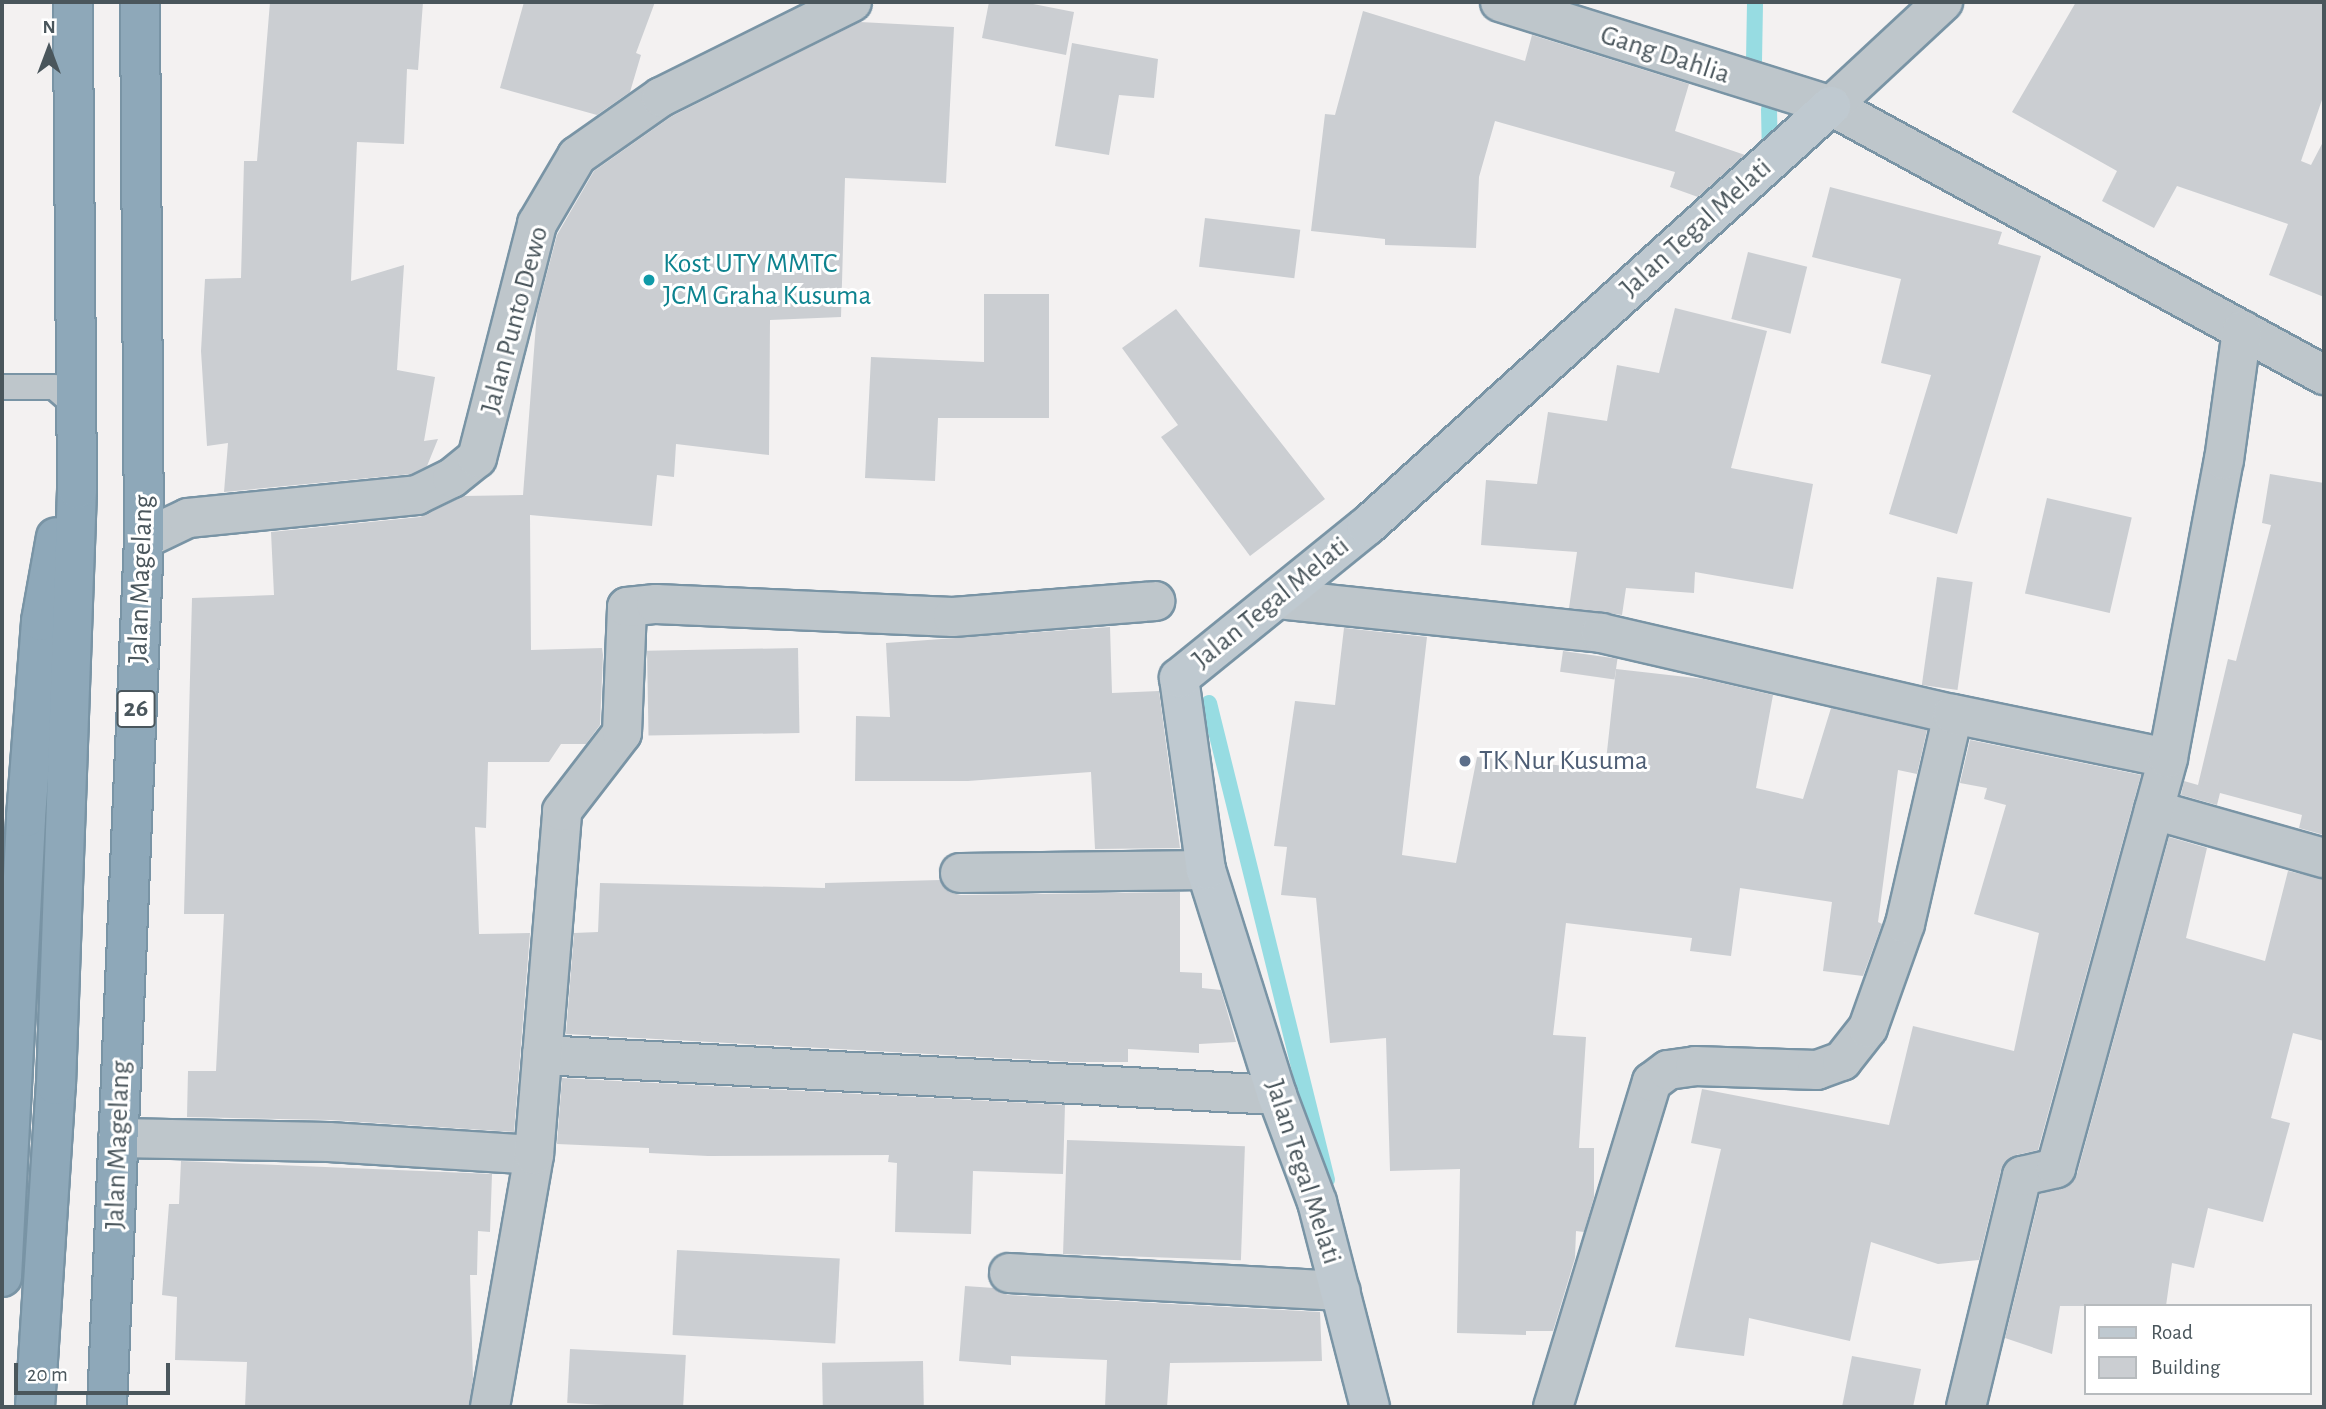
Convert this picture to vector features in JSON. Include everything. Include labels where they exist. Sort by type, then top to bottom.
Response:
[{"type":"highway","points":[[35,1407],[56,1085],[74,514],[76,405],[73,6]]},
{"type":"highway","name":"Jalan Magelang","points":[[107,1407],[144,539],[140,6]]},
{"type":"highway","points":[[2,1277],[14,816],[49,560],[57,533],[74,514]]},
{"type":"street","name":"Jalan Punto Dewo","points":[[144,539],[188,518],[417,495],[452,478],[477,458],[537,224],[577,156],[661,97],[852,2]]},
{"type":"street","name":"Gang Dahlia","points":[[1500,2],[1831,106]]},
{"type":"street","name":"Jalan Tegal Melati","points":[[1370,1407],[1317,1202],[1277,1096],[1206,870],[1179,678],[1367,526],[1943,2]]},
{"type":"street","points":[[1831,106],[2324,375]]},
{"type":"street","points":[[1966,1407],[2022,1176],[2056,1168],[2168,758],[2224,460],[2242,330]]},
{"type":"street","points":[[1278,599],[1601,633],[1797,674],[1953,714],[2168,758]]},
{"type":"street","points":[[490,1407],[534,1155],[562,811],[622,733],[627,607],[656,604],[953,617],[1154,601]]},
{"type":"street","points":[[1553,1407],[1652,1082],[1668,1070],[1695,1066],[1817,1070],[1842,1061],[1868,1028],[1905,924],[1953,714]]},
{"type":"street","points":[[2154,810],[2324,858]]},
{"type":"street","points":[[960,873],[1206,870]]},
{"type":"street","points":[[542,1055],[1277,1096]]},
{"type":"street","points":[[118,1138],[330,1142],[534,1155]]},
{"type":"street","points":[[1009,1273],[1341,1291]]},
{"type":"lane","points":[[2,387],[54,387],[76,405]]},
{"type":"building","points":[[270,2],[423,2],[418,70],[407,69],[404,144],[357,142],[351,281],[404,265],[397,370],[435,377],[424,441],[438,439],[427,466],[411,474],[224,492],[228,443],[207,446],[201,351],[205,279],[241,278],[244,161],[257,161]]},
{"type":"building","points":[[524,2],[655,2],[636,53],[641,55],[630,92],[597,115],[500,88]]},
{"type":"building","points":[[989,2],[1023,2],[1074,12],[1066,55],[982,38]]},
{"type":"building","points":[[2076,2],[2324,2],[2324,94],[2301,161],[2311,165],[2324,140],[2324,297],[2269,275],[2288,224],[2177,186],[2154,228],[2102,201],[2117,171],[2012,112]]},
{"type":"building","points":[[1363,11],[1525,61],[1532,35],[1689,84],[1675,131],[1745,155],[1698,197],[1670,187],[1675,172],[1495,121],[1479,177],[1476,248],[1385,245],[1385,239],[1311,231],[1325,114],[1335,115]]},
{"type":"building","points":[[860,22],[954,27],[946,183],[845,178],[841,317],[770,320],[769,455],[676,444],[674,477],[657,475],[652,526],[530,515],[531,650],[602,648],[603,655],[600,725],[586,744],[561,744],[549,762],[488,762],[486,828],[475,827],[479,934],[530,933],[514,1132],[330,1120],[187,1117],[188,1071],[216,1071],[224,914],[184,914],[192,598],[274,595],[271,532],[420,517],[464,496],[523,495],[537,311],[557,235],[594,171],[672,116]]},
{"type":"building","points":[[1072,43],[1158,59],[1154,98],[1119,95],[1109,155],[1055,146]]},
{"type":"building","points":[[1830,187],[2002,232],[1998,244],[2041,256],[1957,534],[1889,514],[1931,375],[1881,363],[1901,279],[1812,257]]},
{"type":"building","points":[[1205,218],[1300,230],[1294,278],[1199,267]]},
{"type":"building","points":[[1748,252],[1807,267],[1790,334],[1731,319]]},
{"type":"building","points":[[984,294],[1049,294],[1049,418],[938,418],[935,481],[865,478],[871,357],[984,362]]},
{"type":"building","points":[[1675,308],[1767,331],[1731,468],[1813,484],[1793,589],[1695,572],[1694,593],[1626,588],[1622,615],[1569,608],[1577,552],[1481,545],[1486,480],[1537,484],[1548,412],[1607,421],[1617,365],[1659,373]]},
{"type":"building","points":[[1176,309],[1325,499],[1250,556],[1161,437],[1178,425],[1122,348]]},
{"type":"building","points":[[2270,474],[2324,483],[2324,835],[2299,828],[2302,815],[2220,793],[2217,805],[2181,795],[2184,781],[2198,785],[2228,659],[2236,661],[2271,525],[2262,523]]},
{"type":"building","points":[[2047,498],[2132,518],[2110,613],[2025,593]]},
{"type":"building","points":[[1937,577],[1973,582],[1957,690],[1922,685]]},
{"type":"building","points":[[1110,627],[1112,693],[1159,691],[1180,848],[1095,849],[1091,772],[968,781],[855,781],[856,716],[890,717],[886,643]]},
{"type":"building","points":[[1344,628],[1427,637],[1402,855],[1456,863],[1477,757],[1605,770],[1616,669],[1704,679],[1773,695],[1756,788],[1803,799],[1831,708],[1927,730],[1917,774],[1898,770],[1878,922],[1882,924],[1863,976],[1823,971],[1832,902],[1740,888],[1731,956],[1690,951],[1692,938],[1566,923],[1553,1035],[1586,1037],[1579,1148],[1594,1148],[1594,1197],[1584,1232],[1576,1231],[1575,1258],[1553,1331],[1526,1331],[1526,1335],[1457,1333],[1460,1169],[1390,1171],[1386,1038],[1330,1043],[1316,898],[1281,895],[1287,847],[1274,846],[1295,701],[1335,705]]},
{"type":"building","points":[[798,648],[799,733],[649,736],[647,651]]},
{"type":"building","points":[[1563,651],[1617,659],[1615,679],[1560,672]]},
{"type":"building","points":[[1970,740],[2141,775],[2038,1150],[2016,1155],[2001,1170],[1979,1260],[1938,1264],[1871,1242],[1850,1341],[1749,1318],[1744,1356],[1675,1347],[1721,1149],[1691,1143],[1702,1089],[1889,1125],[1913,1026],[2014,1051],[2039,933],[1974,914],[2006,805],[1984,799],[1987,788],[1960,783]]},
{"type":"building","points":[[2169,837],[2207,848],[2186,938],[2265,961],[2288,871],[2324,879],[2324,1041],[2293,1033],[2271,1118],[2290,1123],[2263,1222],[2208,1208],[2194,1268],[2172,1263],[2166,1304],[2060,1306],[2052,1354],[2005,1338],[2040,1194],[2071,1184],[2077,1174]]},
{"type":"building","points":[[940,880],[949,892],[960,895],[1180,892],[1180,972],[1202,973],[1202,988],[1221,990],[1236,1042],[1199,1044],[1199,1053],[1128,1049],[1128,1062],[1073,1062],[566,1034],[574,933],[598,932],[600,883],[825,888],[825,883]]},
{"type":"building","points":[[562,1078],[1065,1105],[1063,1174],[973,1171],[971,1234],[895,1232],[897,1163],[888,1162],[889,1155],[708,1156],[649,1153],[649,1148],[557,1144]]},
{"type":"building","points":[[1067,1140],[1245,1146],[1241,1260],[1063,1254]]},
{"type":"building","points":[[181,1161],[492,1174],[490,1232],[478,1231],[477,1275],[470,1275],[473,1379],[469,1407],[245,1407],[247,1362],[175,1360],[177,1297],[162,1295],[169,1204],[179,1204]]},
{"type":"building","points":[[677,1250],[840,1259],[835,1343],[673,1335]]},
{"type":"building","points":[[965,1286],[994,1288],[1008,1295],[1320,1312],[1322,1361],[1170,1363],[1167,1407],[1105,1407],[1107,1360],[1011,1356],[1011,1365],[959,1361]]},
{"type":"building","points":[[570,1349],[686,1355],[683,1407],[567,1403]]},
{"type":"building","points":[[1852,1356],[1921,1369],[1913,1407],[1842,1407]]},
{"type":"building","points":[[923,1361],[924,1407],[823,1407],[822,1363]]},
{"type":"waterway","points":[[1754,61],[1755,2]]},
{"type":"waterway","points":[[1769,109],[1770,156]]},
{"type":"waterway","points":[[1209,703],[1327,1180]]},
{"type":"place","name":"Kost UTY MMTC JCM Graha Kusuma","points":[[649,280]]},
{"type":"place","name":"TK Nur Kusuma","points":[[1465,761]]}]
